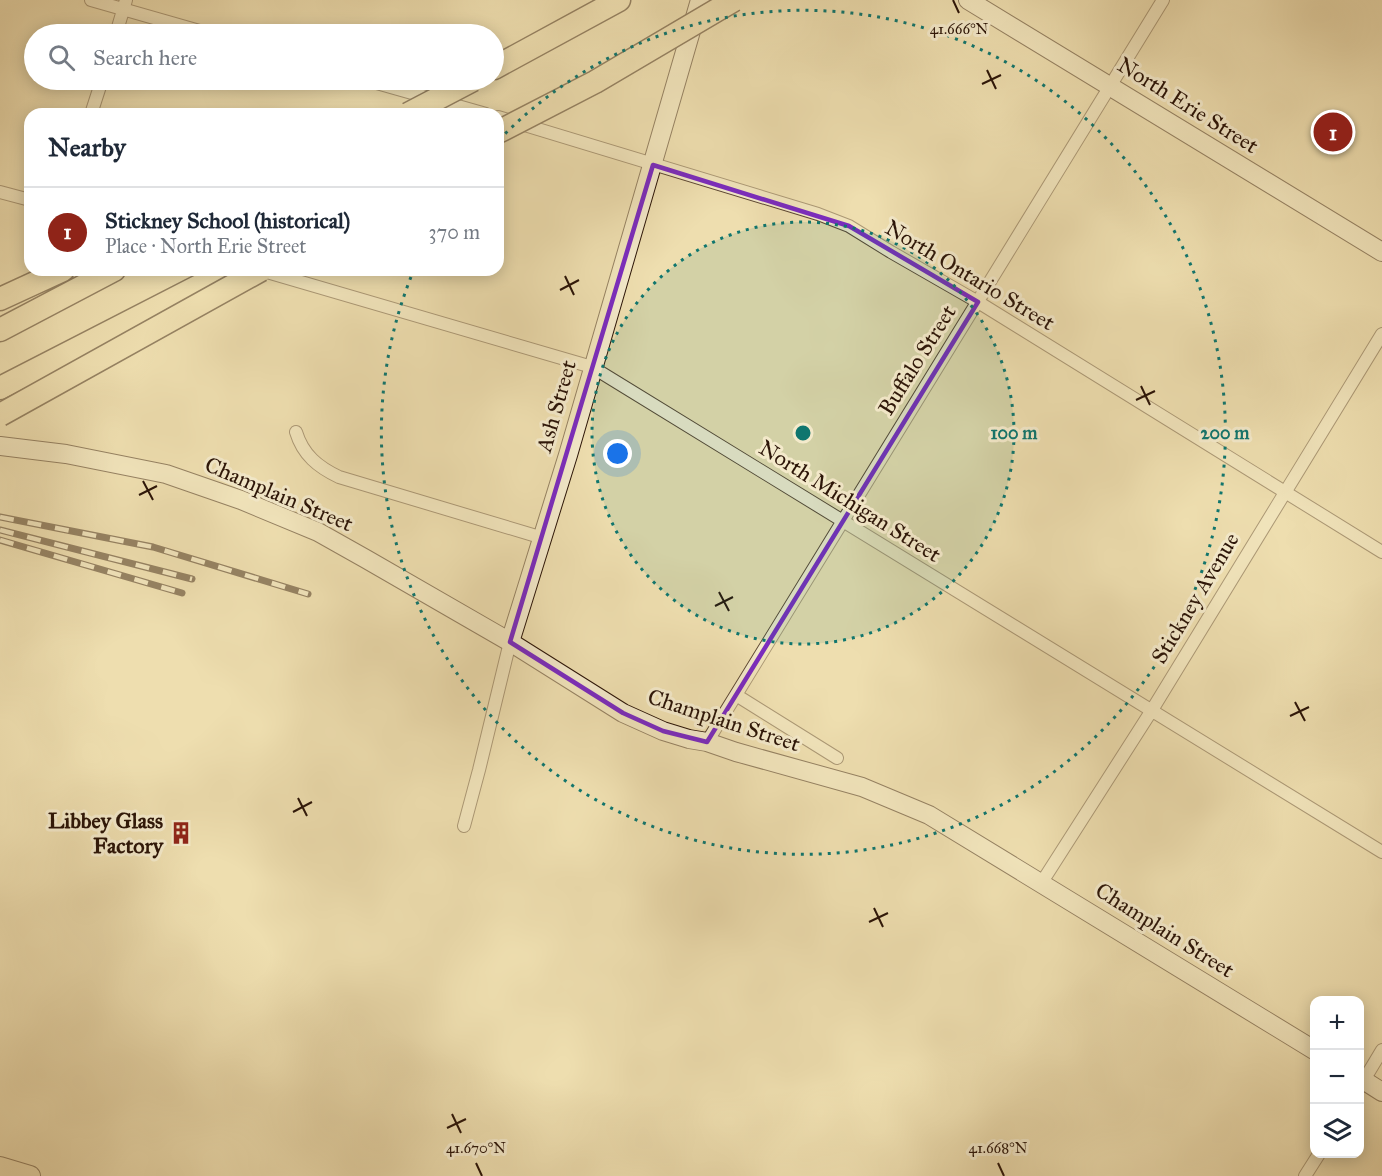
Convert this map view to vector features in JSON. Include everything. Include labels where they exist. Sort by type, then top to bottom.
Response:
[{"type":"highway","points":[[504,63],[619,0]]},
{"type":"highway","points":[[504,133],[734,0]]},
{"type":"highway","points":[[504,129],[594,82]]},
{"type":"highway","points":[[419,108],[454,90]]},
{"type":"highway","points":[[0,299],[50,276]]},
{"type":"highway","points":[[0,330],[103,276]]},
{"type":"highway","points":[[0,388],[218,276]]},
{"type":"highway","points":[[0,415],[249,276]]},
{"type":"main road","name":"Ash Street","points":[[510,642],[543,538],[700,0]]},
{"type":"main road","name":"North Erie Street","points":[[978,3],[1382,252]]},
{"type":"main road","name":"Champlain Street","points":[[0,446],[66,454],[166,474],[241,500],[318,532],[510,642],[623,712],[689,739],[707,742],[862,787],[929,815],[1310,1048]]},
{"type":"main road","points":[[1364,1083],[1382,1092]]},
{"type":"main road","points":[[0,1167],[30,1176]]},
{"type":"street","points":[[91,0],[124,5],[180,24]]},
{"type":"street","name":"Buffalo Street","points":[[707,742],[1163,0]]},
{"type":"street","points":[[119,24],[124,5]]},
{"type":"street","points":[[93,108],[99,90]]},
{"type":"street","points":[[401,90],[465,108]]},
{"type":"street","name":"North Ontario Street","points":[[504,119],[818,214],[849,226],[978,302],[1382,552]]},
{"type":"street","points":[[0,192],[24,198]]},
{"type":"street","name":"North Michigan Street","points":[[281,276],[592,367],[1382,852]]},
{"type":"street","name":"Stickney Avenue","points":[[1042,882],[1152,710],[1382,334]]},
{"type":"street","name":"Champlain Street","points":[[296,432],[308,457],[319,467],[339,477],[543,538]]},
{"type":"street","name":"Ash Street","points":[[464,826],[510,642]]},
{"type":"street","name":"Champlain Street","points":[[736,695],[837,759]]},
{"type":"street","points":[[1364,1077],[1382,1050]]},
{"type":"street","points":[[1305,1176],[1316,1158]]},
{"type":"highlighted area","points":[[653,165],[849,226],[978,302],[707,742],[663,731],[623,713],[510,642]]},
{"type":"railway","points":[[0,517],[153,547],[308,594]]},
{"type":"railway","points":[[0,530],[192,579]]},
{"type":"railway","points":[[0,540],[182,593]]},
{"type":"place","name":"Stickney School (historical)","points":[[1333,132]]},
{"type":"place","name":"Libbey Glass Factory","points":[[181,833]]}]
